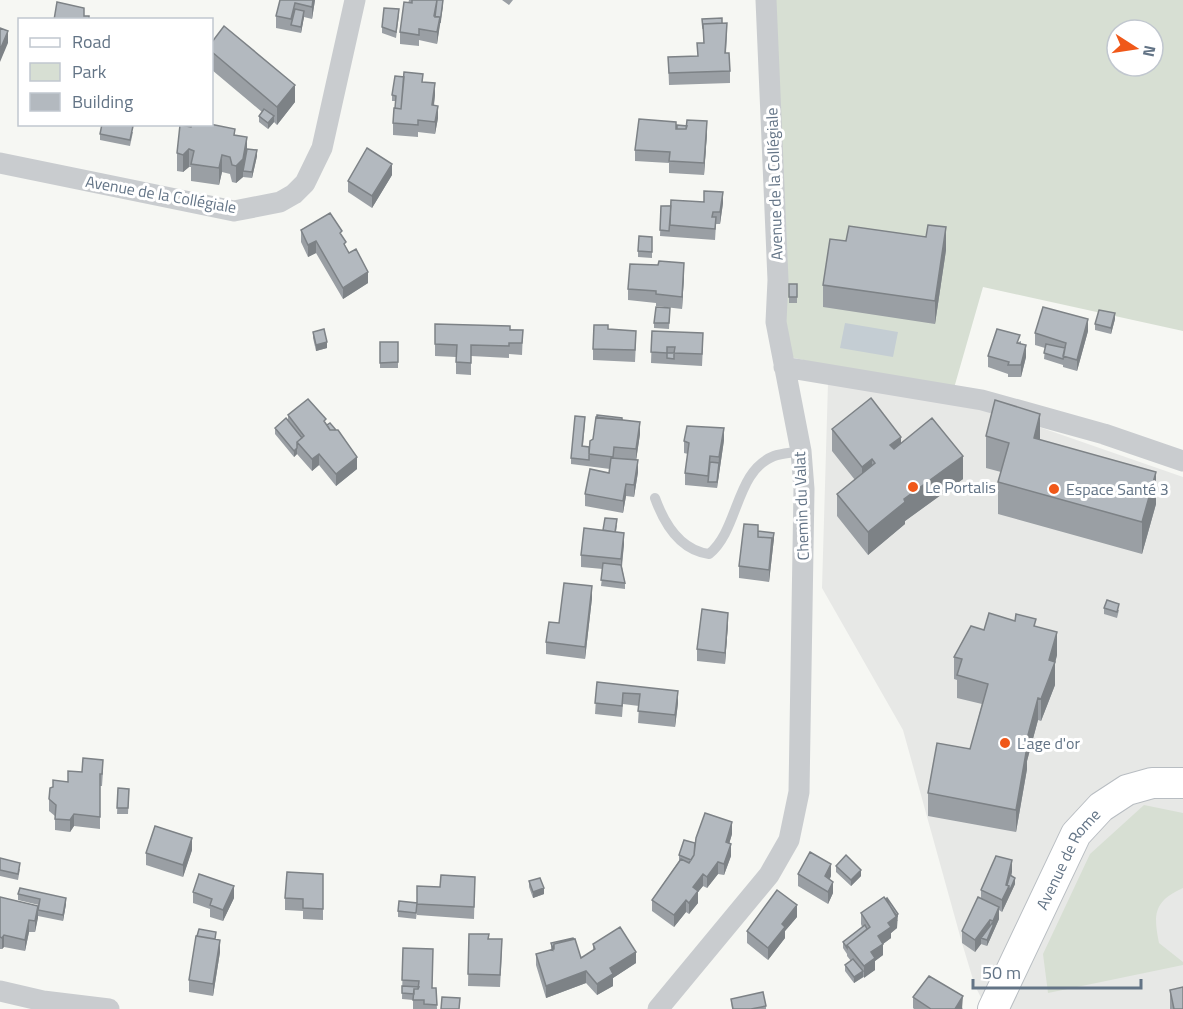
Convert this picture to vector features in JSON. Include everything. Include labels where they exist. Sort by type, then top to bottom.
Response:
[{"type":"street","name":"Avenue de la Collégiale","points":[[0,163],[234,210],[280,202],[294,194],[305,183],[322,148],[355,0]]},
{"type":"street","name":"Avenue de la Collégiale","points":[[766,0],[778,268],[776,322],[784,367]]},
{"type":"street","name":"Chemin du Valat","points":[[658,1009],[769,875],[789,840],[800,792],[804,489],[801,452],[784,367]]},
{"type":"street","points":[[784,367],[982,400],[1104,434],[1183,461]]},
{"type":"street","name":"Avenue de Rome","points":[[997,1004],[1076,834],[1101,807],[1127,790],[1152,783],[1183,783]]},
{"type":"street","points":[[0,991],[43,1001],[109,1009]]},
{"type":"lane","points":[[655,498],[664,523],[686,545],[698,553],[709,554],[719,546],[747,483],[760,464],[774,455],[801,452]]},
{"type":"shaded area","points":[[845,323],[898,332],[893,357],[840,348]]},
{"type":"shaded area","points":[[828,383],[999,413],[1183,477],[1183,1009],[987,1009],[975,986],[962,943],[903,730],[822,588]]},
{"type":"green space","points":[[764,0],[1183,0],[1183,331],[983,287],[952,395],[782,355]]},
{"type":"green space","points":[[1144,805],[1183,813],[1183,888],[1161,903],[1156,916],[1156,924],[1159,943],[1183,962],[1183,965],[1048,993],[1043,954],[1090,854]]},
{"type":"building","points":[[280,0],[313,0],[312,7],[295,3],[291,19],[276,16]]},
{"type":"building","points":[[412,0],[437,0],[434,16],[440,17],[437,32],[419,29],[419,35],[400,32],[404,2],[412,3]]},
{"type":"building","points":[[437,0],[443,0],[440,23],[440,17],[435,17]]},
{"type":"building","points":[[57,2],[84,8],[84,16],[89,16],[89,18],[54,18]]},
{"type":"building","points":[[384,8],[399,9],[396,32],[382,27]]},
{"type":"building","points":[[295,9],[304,11],[301,27],[291,25]]},
{"type":"building","points":[[722,18],[722,23],[703,24],[703,29],[702,19]]},
{"type":"building","points":[[727,23],[725,53],[729,53],[730,71],[669,73],[668,57],[698,56],[697,43],[704,43],[703,24]]},
{"type":"building","points":[[224,26],[295,85],[277,107],[213,53],[213,41]]},
{"type":"building","points":[[0,28],[8,31],[0,50]]},
{"type":"building","points":[[404,72],[423,74],[422,82],[435,83],[432,105],[438,106],[435,122],[418,120],[418,125],[393,123],[394,108],[401,109]]},
{"type":"building","points":[[395,76],[404,77],[401,109],[395,108],[396,96],[392,95]]},
{"type":"building","points":[[264,109],[274,116],[268,123],[259,116]]},
{"type":"building","points":[[639,119],[676,122],[676,129],[686,129],[687,120],[707,121],[704,163],[669,161],[670,152],[635,150]]},
{"type":"building","points":[[213,125],[235,129],[234,135],[247,137],[243,159],[236,166],[232,165],[230,157],[222,155],[219,168],[191,164],[194,151],[189,149],[183,155],[177,153],[180,126]]},
{"type":"building","points":[[677,125],[687,126],[686,129],[677,129]]},
{"type":"building","points":[[102,126],[133,126],[130,140],[100,134]]},
{"type":"building","points":[[367,148],[392,164],[372,196],[348,181]]},
{"type":"building","points":[[247,149],[257,150],[252,172],[243,171]]},
{"type":"building","points":[[704,191],[723,192],[720,212],[713,212],[712,217],[716,217],[715,229],[670,225],[671,200],[704,202]]},
{"type":"building","points":[[661,206],[671,206],[669,231],[660,230]]},
{"type":"building","points":[[330,213],[342,231],[340,233],[349,253],[356,249],[368,272],[343,288],[316,241],[308,245],[301,230]]},
{"type":"building","points":[[928,225],[946,227],[935,301],[823,285],[830,239],[846,241],[849,226],[926,237]]},
{"type":"building","points":[[639,236],[652,237],[652,252],[638,251]]},
{"type":"building","points":[[659,261],[684,263],[682,297],[656,294],[656,291],[628,289],[630,264],[658,265]]},
{"type":"building","points":[[789,284],[797,284],[797,297],[789,297]]},
{"type":"building","points":[[656,307],[670,308],[669,323],[654,323]]},
{"type":"building","points":[[1043,307],[1088,319],[1077,360],[1063,356],[1066,343],[1035,333]]},
{"type":"building","points":[[1099,310],[1115,313],[1111,328],[1095,324]]},
{"type":"building","points":[[435,324],[510,326],[510,330],[523,330],[522,343],[509,343],[509,346],[471,345],[471,363],[456,362],[457,345],[435,344]]},
{"type":"building","points":[[594,325],[608,325],[608,329],[636,331],[635,350],[593,349]]},
{"type":"building","points":[[324,329],[327,342],[316,345],[313,332]]},
{"type":"building","points":[[997,329],[1020,335],[1017,343],[1026,345],[1021,365],[1008,365],[1009,362],[988,356]]},
{"type":"building","points":[[652,331],[703,333],[702,354],[674,353],[675,347],[667,347],[667,353],[651,352]]},
{"type":"building","points":[[380,342],[398,342],[398,362],[380,363]]},
{"type":"building","points":[[1046,344],[1065,348],[1063,359],[1044,353]]},
{"type":"building","points":[[667,353],[674,353],[674,359],[667,358]]},
{"type":"building","name":"Le Portalis","points":[[871,398],[901,437],[890,445],[894,449],[932,418],[963,456],[904,499],[905,502],[868,532],[837,494],[875,463],[872,459],[862,467],[832,429]]},
{"type":"building","points":[[308,399],[326,419],[324,421],[330,430],[338,430],[357,457],[336,474],[319,454],[312,459],[297,442],[304,436],[288,415]]},
{"type":"building","points":[[995,400],[1040,414],[1034,438],[1156,472],[1142,522],[998,482],[1009,443],[986,436]]},
{"type":"building","points":[[597,415],[622,418],[622,420],[597,418]]},
{"type":"building","points":[[575,416],[585,417],[582,446],[589,447],[589,460],[571,458]]},
{"type":"building","points":[[596,417],[640,422],[636,449],[614,447],[613,457],[589,454]]},
{"type":"building","points":[[286,418],[302,438],[297,442],[297,448],[294,451],[275,428]]},
{"type":"building","points":[[330,423],[336,430],[330,430],[327,425]]},
{"type":"building","points":[[687,426],[724,428],[719,457],[710,456],[708,476],[685,473],[689,443],[684,441]]},
{"type":"building","points":[[611,458],[638,460],[634,485],[626,484],[623,501],[585,494],[590,469],[609,473]]},
{"type":"building","points":[[710,462],[719,463],[717,482],[708,482]]},
{"type":"building","points":[[605,518],[617,519],[615,532],[603,530]]},
{"type":"building","points":[[744,524],[758,525],[758,537],[772,538],[769,570],[739,566]]},
{"type":"building","points":[[584,528],[624,533],[621,559],[581,555]]},
{"type":"building","points":[[758,531],[774,533],[772,544],[772,538],[758,537]]},
{"type":"building","points":[[603,563],[621,565],[625,583],[601,580]]},
{"type":"building","points":[[564,583],[592,586],[585,647],[546,642],[549,622],[559,623]]},
{"type":"building","points":[[1107,600],[1119,604],[1117,612],[1104,608]]},
{"type":"building","points":[[702,609],[728,613],[725,653],[697,649]]},
{"type":"building","name":"L'age d'or","points":[[989,613],[1015,621],[1016,614],[1036,619],[1034,626],[1057,632],[1049,660],[1055,662],[1041,699],[1038,698],[1025,746],[1027,747],[1016,810],[928,793],[937,743],[970,749],[988,684],[957,675],[962,659],[954,657],[971,626],[984,630]]},
{"type":"building","points":[[597,682],[678,691],[675,715],[638,711],[640,694],[623,693],[622,706],[595,703]]},
{"type":"building","points":[[83,758],[103,760],[102,774],[100,774],[100,817],[74,814],[70,820],[55,819],[56,805],[49,799],[53,780],[68,782],[68,771],[82,772]]},
{"type":"building","points":[[118,788],[129,789],[128,808],[117,808]]},
{"type":"building","points":[[705,813],[732,822],[726,842],[731,844],[724,864],[718,862],[707,877],[703,874],[693,887],[698,891],[689,903],[686,900],[674,915],[652,900],[681,859],[689,863],[694,855],[696,838]]},
{"type":"building","points":[[155,826],[192,838],[183,865],[146,853]]},
{"type":"building","points":[[684,840],[695,843],[691,860],[679,855]]},
{"type":"building","points":[[810,852],[831,864],[825,876],[833,882],[828,892],[798,874]]},
{"type":"building","points":[[846,855],[861,870],[851,880],[836,866]]},
{"type":"building","points":[[996,856],[1012,860],[1006,885],[1009,886],[1002,900],[981,890]]},
{"type":"building","points":[[0,858],[20,863],[18,874],[0,870]]},
{"type":"building","points":[[287,872],[323,874],[323,909],[303,908],[303,899],[285,898]]},
{"type":"building","points":[[199,874],[234,886],[223,910],[210,905],[212,899],[193,892]]},
{"type":"building","points":[[441,875],[475,877],[474,907],[417,904],[417,886],[440,887]]},
{"type":"building","points":[[1010,875],[1015,878],[1009,892],[1007,885]]},
{"type":"building","points":[[540,878],[544,888],[533,892],[529,881]]},
{"type":"building","points":[[20,888],[66,898],[63,915],[38,910],[40,899],[18,894]]},
{"type":"building","points":[[777,890],[797,905],[782,924],[785,927],[768,948],[747,931]]},
{"type":"building","points":[[0,897],[38,906],[35,921],[29,920],[25,940],[4,935],[0,937]]},
{"type":"building","points":[[884,897],[897,916],[888,923],[891,927],[878,936],[883,944],[871,952],[875,958],[864,966],[847,945],[870,927],[861,913]]},
{"type":"building","points":[[978,897],[999,907],[993,921],[990,920],[975,940],[962,931]]},
{"type":"building","points":[[886,899],[898,914],[896,916]]},
{"type":"building","points":[[399,901],[417,903],[416,913],[398,911]]},
{"type":"building","points":[[993,922],[987,940],[981,938]]},
{"type":"building","points":[[865,925],[867,929],[847,945],[847,948],[843,942]]},
{"type":"building","points":[[620,927],[636,952],[610,968],[613,974],[597,984],[586,971],[546,986],[536,954],[554,949],[554,944],[575,939],[581,958],[595,949],[593,944]]},
{"type":"building","points":[[199,929],[216,932],[215,939],[197,936]]},
{"type":"building","points":[[469,934],[489,934],[488,939],[502,939],[500,975],[468,974]]},
{"type":"building","points":[[196,936],[220,940],[213,984],[189,980]]},
{"type":"building","points":[[573,938],[554,944],[553,949],[551,943]]},
{"type":"building","points":[[403,948],[433,949],[432,988],[436,988],[437,1005],[424,1004],[424,1000],[413,1000],[414,989],[418,989],[419,981],[402,980]]},
{"type":"building","points":[[853,959],[863,971],[854,977],[845,965]]},
{"type":"building","points":[[929,976],[963,996],[955,1009],[931,1009],[913,997]]},
{"type":"building","points":[[402,986],[419,987],[414,989],[414,994],[402,993]]},
{"type":"building","points":[[1183,987],[1183,1009],[1174,1009],[1170,990]]},
{"type":"building","points":[[763,992],[766,1006],[733,1009],[731,999]]},
{"type":"building","points":[[442,997],[460,998],[459,1009],[441,1009]]},
{"type":"place","name":"Le Portalis","points":[[913,487]]},
{"type":"place","name":"Espace Santé 3","points":[[1054,489]]},
{"type":"place","name":"L'age d'or","points":[[1005,743]]}]
